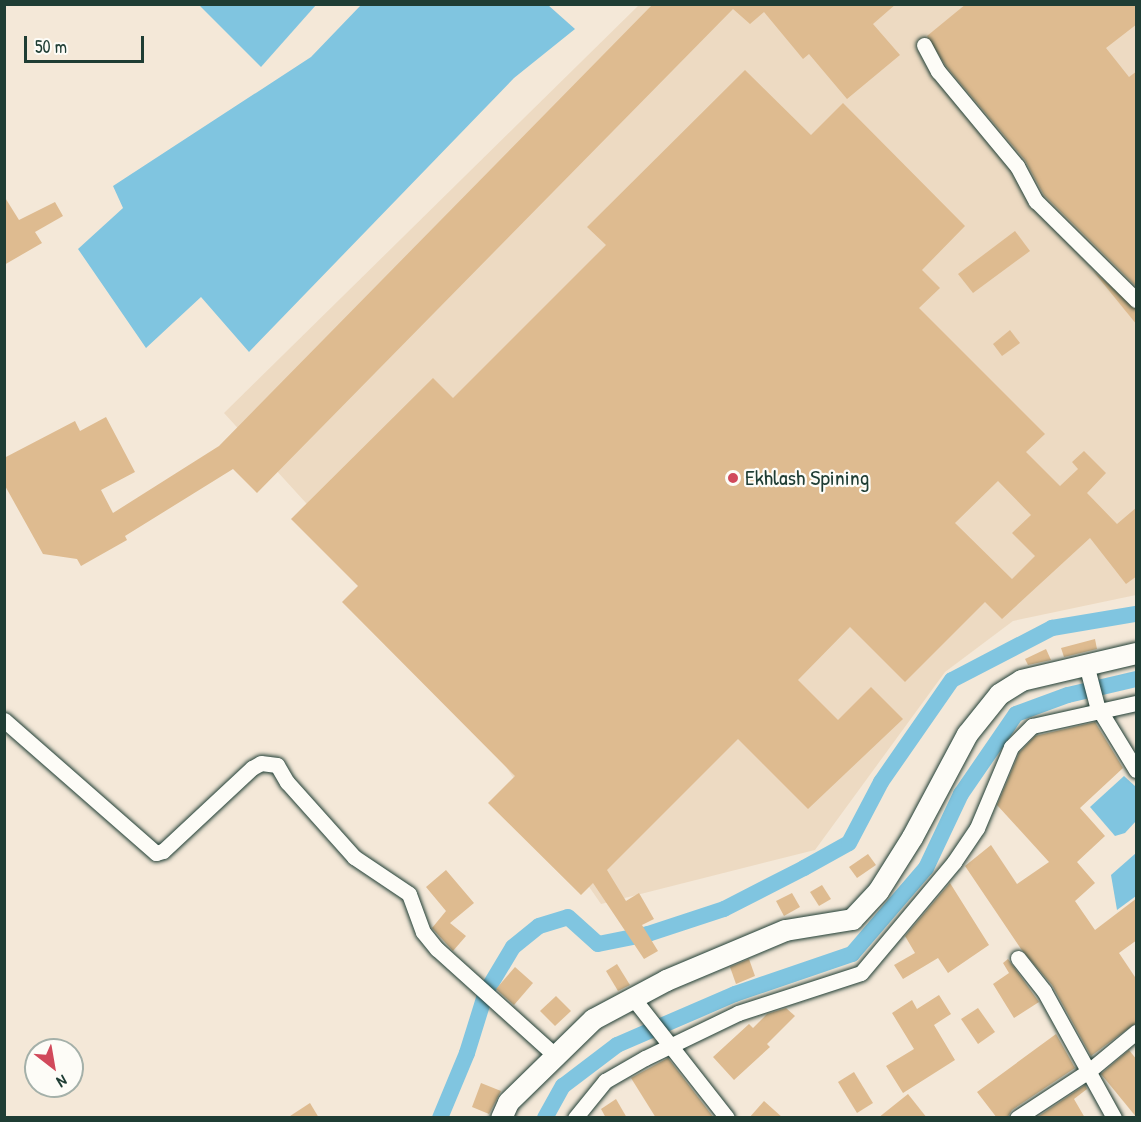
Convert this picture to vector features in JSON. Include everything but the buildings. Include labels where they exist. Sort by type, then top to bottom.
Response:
[{"type":"street","points":[[924,45],[938,70],[1017,166],[1036,201],[1137,300]]},
{"type":"street","points":[[501,1118],[508,1102],[593,1019],[666,980],[785,930],[852,919],[878,891],[912,837],[967,734],[999,694],[1020,680],[1137,653]]},
{"type":"street","points":[[1086,664],[1098,709],[1137,770]]},
{"type":"street","points":[[575,1118],[605,1081],[645,1058],[738,1013],[861,973],[954,862],[977,828],[1011,747],[1032,726],[1098,709],[1137,704]]},
{"type":"street","points":[[4,720],[156,853],[164,851],[252,768],[261,763],[277,765],[287,782],[354,857],[409,894],[423,932],[556,1056]]},
{"type":"street","points":[[1018,958],[1044,991],[1090,1070],[1114,1118]]},
{"type":"street","points":[[633,998],[653,1019],[670,1046],[727,1118]]},
{"type":"street","points":[[1017,1118],[1090,1070],[1137,1032]]},
{"type":"shaded area","points":[[639,5],[1136,5],[1136,595],[1013,621],[945,672],[815,850],[601,904],[378,582],[224,413]]},
{"type":"water","points":[[199,5],[316,5],[261,67]]},
{"type":"water","points":[[361,5],[548,5],[575,29],[514,78],[249,352],[201,297],[146,348],[78,249],[123,208],[113,186],[311,57]]},
{"type":"water","points":[[1124,776],[1136,787],[1136,821],[1125,833],[1115,836],[1090,807]]},
{"type":"water","points":[[1136,853],[1136,896],[1117,910],[1111,875]]},
{"type":"waterway","points":[[440,1118],[467,1053],[486,992],[513,947],[539,926],[568,917],[598,944],[648,934],[724,909],[804,868],[849,843],[881,782],[952,680],[1052,628],[1136,614]]},
{"type":"waterway","points":[[545,1118],[563,1086],[617,1045],[735,994],[852,954],[926,868],[961,794],[1016,714],[1068,695],[1136,679]]},
{"type":"place","name":"Ekhlash Spining","points":[[733,478]]}]
